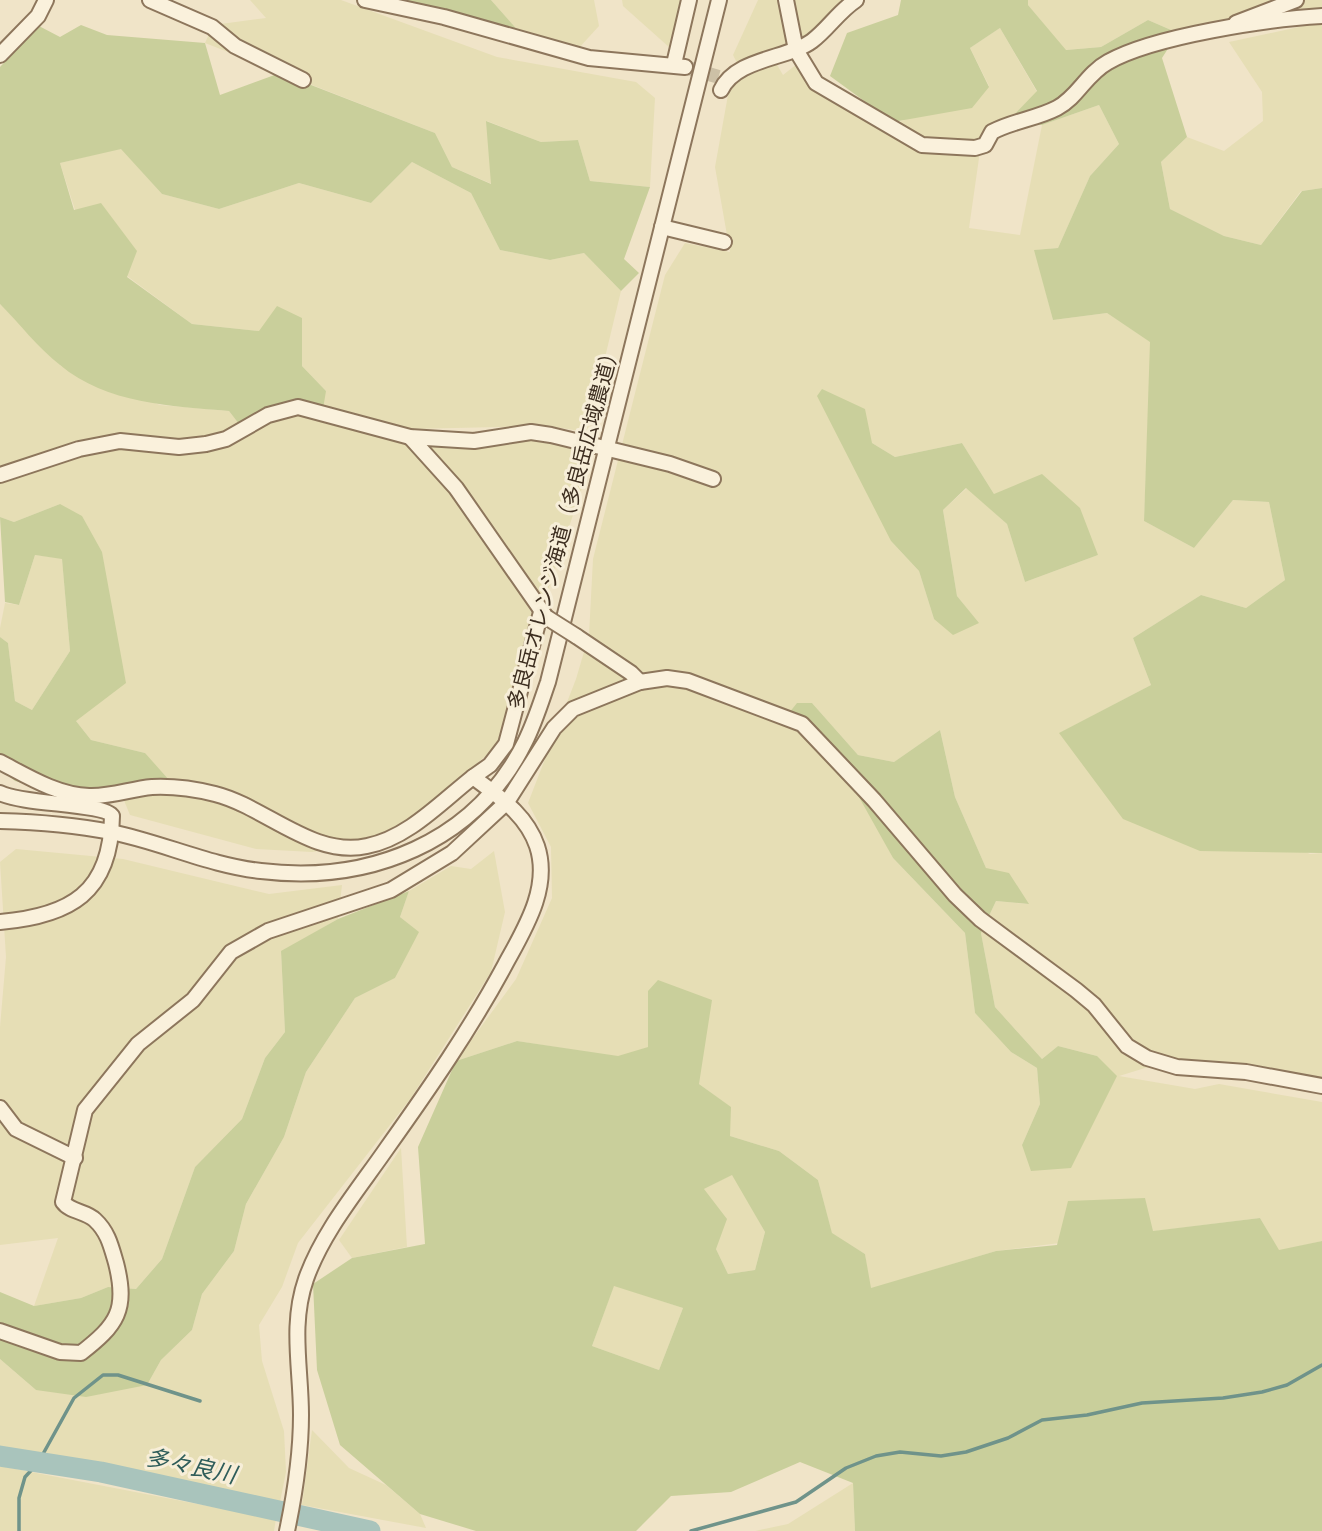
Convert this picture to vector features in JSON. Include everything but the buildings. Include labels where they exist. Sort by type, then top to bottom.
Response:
[{"type":"street","points":[[0,55],[38,16],[46,0]]},
{"type":"street","points":[[150,0],[212,27],[235,46],[303,80]]},
{"type":"street","points":[[365,0],[444,17],[589,58],[635,65],[679,65],[690,0]]},
{"type":"street","name":"多良岳オレンジ海道（多良岳広域農道）","points":[[0,821],[112,832],[259,871],[318,874],[383,864],[433,841],[471,813],[491,791],[525,742],[548,682],[719,0]]},
{"type":"street","points":[[786,0],[796,50],[816,83],[823,89],[922,145],[975,148],[985,145],[992,132],[1001,127],[1031,120],[1060,107],[1088,74],[1109,61],[1143,47],[1232,29],[1322,16]]},
{"type":"street","points":[[722,83],[788,50],[796,50],[813,41],[856,0]]},
{"type":"street","points":[[1232,29],[1237,21],[1296,0]]},
{"type":"street","points":[[662,227],[724,242]]},
{"type":"street","points":[[0,475],[79,449],[120,441],[179,447],[206,444],[226,439],[268,415],[298,407],[410,437],[474,441],[531,432],[670,464],[713,479]]},
{"type":"street","points":[[410,437],[456,488],[544,615],[631,673],[640,682]]},
{"type":"street","points":[[0,762],[43,784],[86,796],[110,796],[150,788],[186,789],[214,794],[242,802],[329,848],[367,847],[399,835],[490,765],[506,744],[544,615]]},
{"type":"street","points":[[0,1331],[60,1352],[80,1353],[107,1333],[120,1313],[122,1286],[109,1237],[94,1218],[63,1202],[85,1110],[138,1044],[192,1000],[231,952],[268,931],[391,890],[452,853],[507,802],[554,728],[573,709],[640,682],[667,678],[688,681],[802,724],[874,800],[955,895],[980,919],[1085,997],[1127,1046],[1147,1058],[1177,1067],[1246,1072],[1322,1086]]},
{"type":"street","points":[[288,1528],[300,1453],[301,1414],[295,1333],[306,1279],[331,1228],[477,1016],[535,904],[541,866],[537,845],[520,816],[507,802],[473,777]]},
{"type":"street","points":[[0,793],[29,803],[103,808],[112,816],[112,832],[101,871],[79,898],[49,915],[0,922]]},
{"type":"street","points":[[0,1108],[16,1129],[75,1158]]},
{"type":"shaded area","points":[[250,0],[341,0],[497,57],[636,82],[655,98],[650,187],[590,181],[578,140],[541,142],[487,121],[492,184],[452,167],[435,133],[205,43],[213,25],[266,18]]},
{"type":"shaded area","points":[[491,0],[594,0],[599,26],[578,49],[522,35]]},
{"type":"shaded area","points":[[622,0],[681,0],[669,47],[623,6]]},
{"type":"shaded area","points":[[758,0],[850,0],[803,42],[739,67],[733,55]]},
{"type":"shaded area","points":[[1028,0],[1322,0],[1322,7],[1178,33],[1148,20],[1101,47],[1065,50],[1028,5]]},
{"type":"shaded area","points":[[1322,22],[1322,188],[1301,191],[1261,245],[1224,236],[1170,209],[1161,162],[1187,137],[1224,151],[1263,121],[1262,92],[1229,42]]},
{"type":"shaded area","points":[[1000,28],[1037,92],[1008,121],[982,137],[969,228],[1020,235],[1042,125],[1099,105],[1119,144],[1090,176],[1058,248],[1035,250],[1053,320],[1107,313],[1151,342],[1144,521],[1194,548],[1233,500],[1269,502],[1285,580],[1246,608],[1201,595],[1133,638],[1151,685],[1060,733],[1310,854],[1322,853],[1322,1083],[1171,1060],[1119,1076],[1195,1089],[1219,1084],[1322,1102],[1322,1241],[1279,1251],[1260,1218],[996,1251],[870,1289],[865,1254],[832,1234],[818,1180],[779,1151],[730,1136],[730,1107],[699,1084],[648,991],[649,1047],[619,1057],[517,1041],[456,1061],[516,979],[552,898],[551,847],[528,803],[576,679],[589,635],[593,559],[665,275],[685,243],[730,252],[715,167],[730,84],[776,63],[783,75],[797,64],[815,92],[882,129],[989,86],[970,48]],"holes":[[[872,443],[895,457],[962,443],[994,494],[1098,555],[1025,582],[1007,524],[967,488],[943,510],[957,596],[978,623],[934,619],[919,571],[891,541]],[[812,703],[858,755],[894,762],[940,730],[955,797],[986,868],[1028,904],[996,901],[981,933],[995,1007],[1042,1059],[1058,1046],[1097,1056],[1022,1145],[1040,1104],[1037,1068],[1011,1052],[975,1013],[965,933],[893,858]]]},
{"type":"shaded area","points":[[121,148],[162,194],[219,209],[299,183],[371,203],[412,162],[471,193],[500,250],[550,260],[584,253],[621,291],[587,432],[548,426],[411,429],[330,410],[406,442],[459,498],[533,615],[502,742],[408,822],[369,843],[312,852],[256,849],[130,815],[123,798],[145,753],[91,740],[76,721],[60,504],[14,522],[0,517],[0,304],[61,366],[160,405],[229,411],[239,424],[291,400],[326,391],[302,366],[259,331],[192,324],[127,276],[75,210],[60,163]]},
{"type":"shaded area","points":[[541,439],[593,455],[545,599],[462,485],[425,445],[481,447]]},
{"type":"shaded area","points":[[35,555],[62,558],[70,651],[32,710],[15,701],[8,643],[0,637],[0,628],[5,603],[19,605]]},
{"type":"shaded area","points":[[16,849],[123,859],[269,894],[342,885],[338,919],[281,952],[285,1032],[265,1058],[242,1119],[195,1167],[162,1259],[136,1289],[108,1287],[81,1298],[34,1306],[58,1238],[0,1245],[0,1027],[6,957],[0,862]]},
{"type":"shaded area","points":[[494,851],[505,912],[491,972],[411,1098],[298,1243],[282,1287],[259,1325],[262,1361],[284,1431],[286,1472],[280,1502],[0,1448],[0,1359],[36,1390],[147,1385],[161,1360],[192,1330],[202,1294],[234,1251],[246,1204],[284,1137],[306,1072],[355,998],[395,978],[418,932],[400,917],[409,891],[451,866],[471,869]]},
{"type":"shaded area","points":[[401,1148],[407,1247],[352,1258],[339,1240]]},
{"type":"shaded area","points":[[733,1174],[765,1232],[755,1270],[728,1274],[716,1249],[704,1189]]},
{"type":"shaded area","points":[[614,1285],[683,1308],[659,1370],[592,1346]]},
{"type":"shaded area","points":[[312,1430],[349,1468],[386,1485],[420,1514],[426,1528],[302,1505]]},
{"type":"shaded area","points":[[0,1466],[276,1519],[274,1531],[0,1531]]},
{"type":"shaded area","points":[[853,1483],[855,1531],[755,1531],[788,1524]]},
{"type":"green space","points":[[380,0],[491,0],[522,35]]},
{"type":"green space","points":[[901,0],[1028,0],[1028,5],[1066,50],[1101,47],[1148,20],[1178,33],[1162,58],[1187,137],[1161,162],[1170,209],[1224,236],[1261,245],[1302,191],[1322,188],[1322,853],[1200,851],[1123,819],[1059,733],[1151,685],[1133,638],[1201,595],[1246,608],[1285,580],[1269,502],[1233,500],[1194,548],[1144,521],[1150,342],[1107,313],[1053,320],[1034,250],[1058,248],[1090,176],[1119,144],[1099,105],[1042,125],[1008,121],[1037,91],[1000,28],[970,48],[989,87],[972,108],[893,122],[830,76],[847,33],[898,15]]},
{"type":"green space","points":[[81,25],[107,35],[205,43],[220,95],[280,73],[435,133],[452,167],[491,184],[486,121],[541,142],[578,140],[590,181],[650,187],[624,259],[639,273],[621,291],[584,253],[550,260],[500,250],[471,193],[412,162],[371,203],[299,183],[219,209],[162,194],[121,149],[60,163],[74,210],[101,203],[137,251],[127,277],[192,324],[259,331],[277,306],[302,318],[302,366],[326,391],[323,409],[291,400],[239,424],[229,411],[162,405],[98,388],[60,365],[0,304],[0,67],[39,26],[60,37]]},
{"type":"green space","points":[[822,389],[865,409],[872,443],[895,457],[962,443],[994,494],[1042,474],[1080,508],[1098,555],[1025,582],[1007,524],[966,488],[943,510],[957,596],[979,623],[953,635],[934,619],[919,571],[891,541],[817,396]]},
{"type":"green space","points":[[60,504],[82,516],[102,552],[126,683],[76,721],[91,740],[145,753],[169,780],[77,799],[15,781],[0,769],[0,637],[8,643],[15,701],[32,710],[70,651],[62,559],[35,555],[19,605],[5,602],[0,517],[14,522]]},
{"type":"green space","points":[[797,703],[812,703],[858,755],[894,762],[940,730],[955,797],[986,868],[1009,873],[1029,904],[996,901],[981,933],[995,1007],[1042,1059],[1058,1046],[1097,1056],[1117,1076],[1071,1168],[1031,1171],[1022,1145],[1040,1104],[1037,1068],[1011,1052],[975,1013],[965,933],[893,858],[850,781],[793,726],[789,713]]},
{"type":"green space","points":[[409,891],[400,917],[419,932],[395,978],[355,998],[306,1072],[284,1137],[246,1204],[234,1251],[202,1294],[192,1330],[161,1360],[147,1385],[86,1397],[36,1390],[0,1359],[0,1292],[34,1306],[81,1298],[108,1287],[136,1289],[162,1259],[195,1167],[242,1119],[265,1058],[285,1032],[281,951],[338,919]]},
{"type":"green space","points":[[658,980],[712,1000],[699,1084],[731,1107],[730,1136],[779,1151],[818,1180],[832,1233],[865,1254],[871,1288],[996,1251],[1057,1245],[1068,1201],[1145,1198],[1153,1231],[1260,1218],[1279,1250],[1322,1241],[1322,1531],[855,1531],[853,1483],[800,1462],[731,1492],[671,1496],[636,1531],[476,1531],[420,1514],[340,1445],[317,1370],[313,1284],[352,1258],[425,1244],[418,1147],[456,1061],[517,1041],[618,1056],[648,1047],[648,991]],"holes":[[[732,1175],[765,1232],[755,1270],[728,1274],[716,1249],[727,1219],[704,1189]],[[614,1286],[683,1308],[659,1370],[592,1346]]]},
{"type":"waterway","points":[[691,1531],[796,1502],[846,1468],[876,1456],[900,1452],[941,1456],[966,1452],[1008,1438],[1042,1420],[1087,1415],[1142,1403],[1223,1398],[1262,1392],[1287,1385],[1322,1365]]},
{"type":"waterway","points":[[19,1531],[19,1498],[25,1477],[38,1463],[74,1398],[103,1375],[118,1375],[200,1401]]},
{"type":"waterway","name":"多々良川","points":[[0,1456],[101,1472],[370,1531]]},
{"type":"tunnel","points":[[685,67],[719,77]]}]
